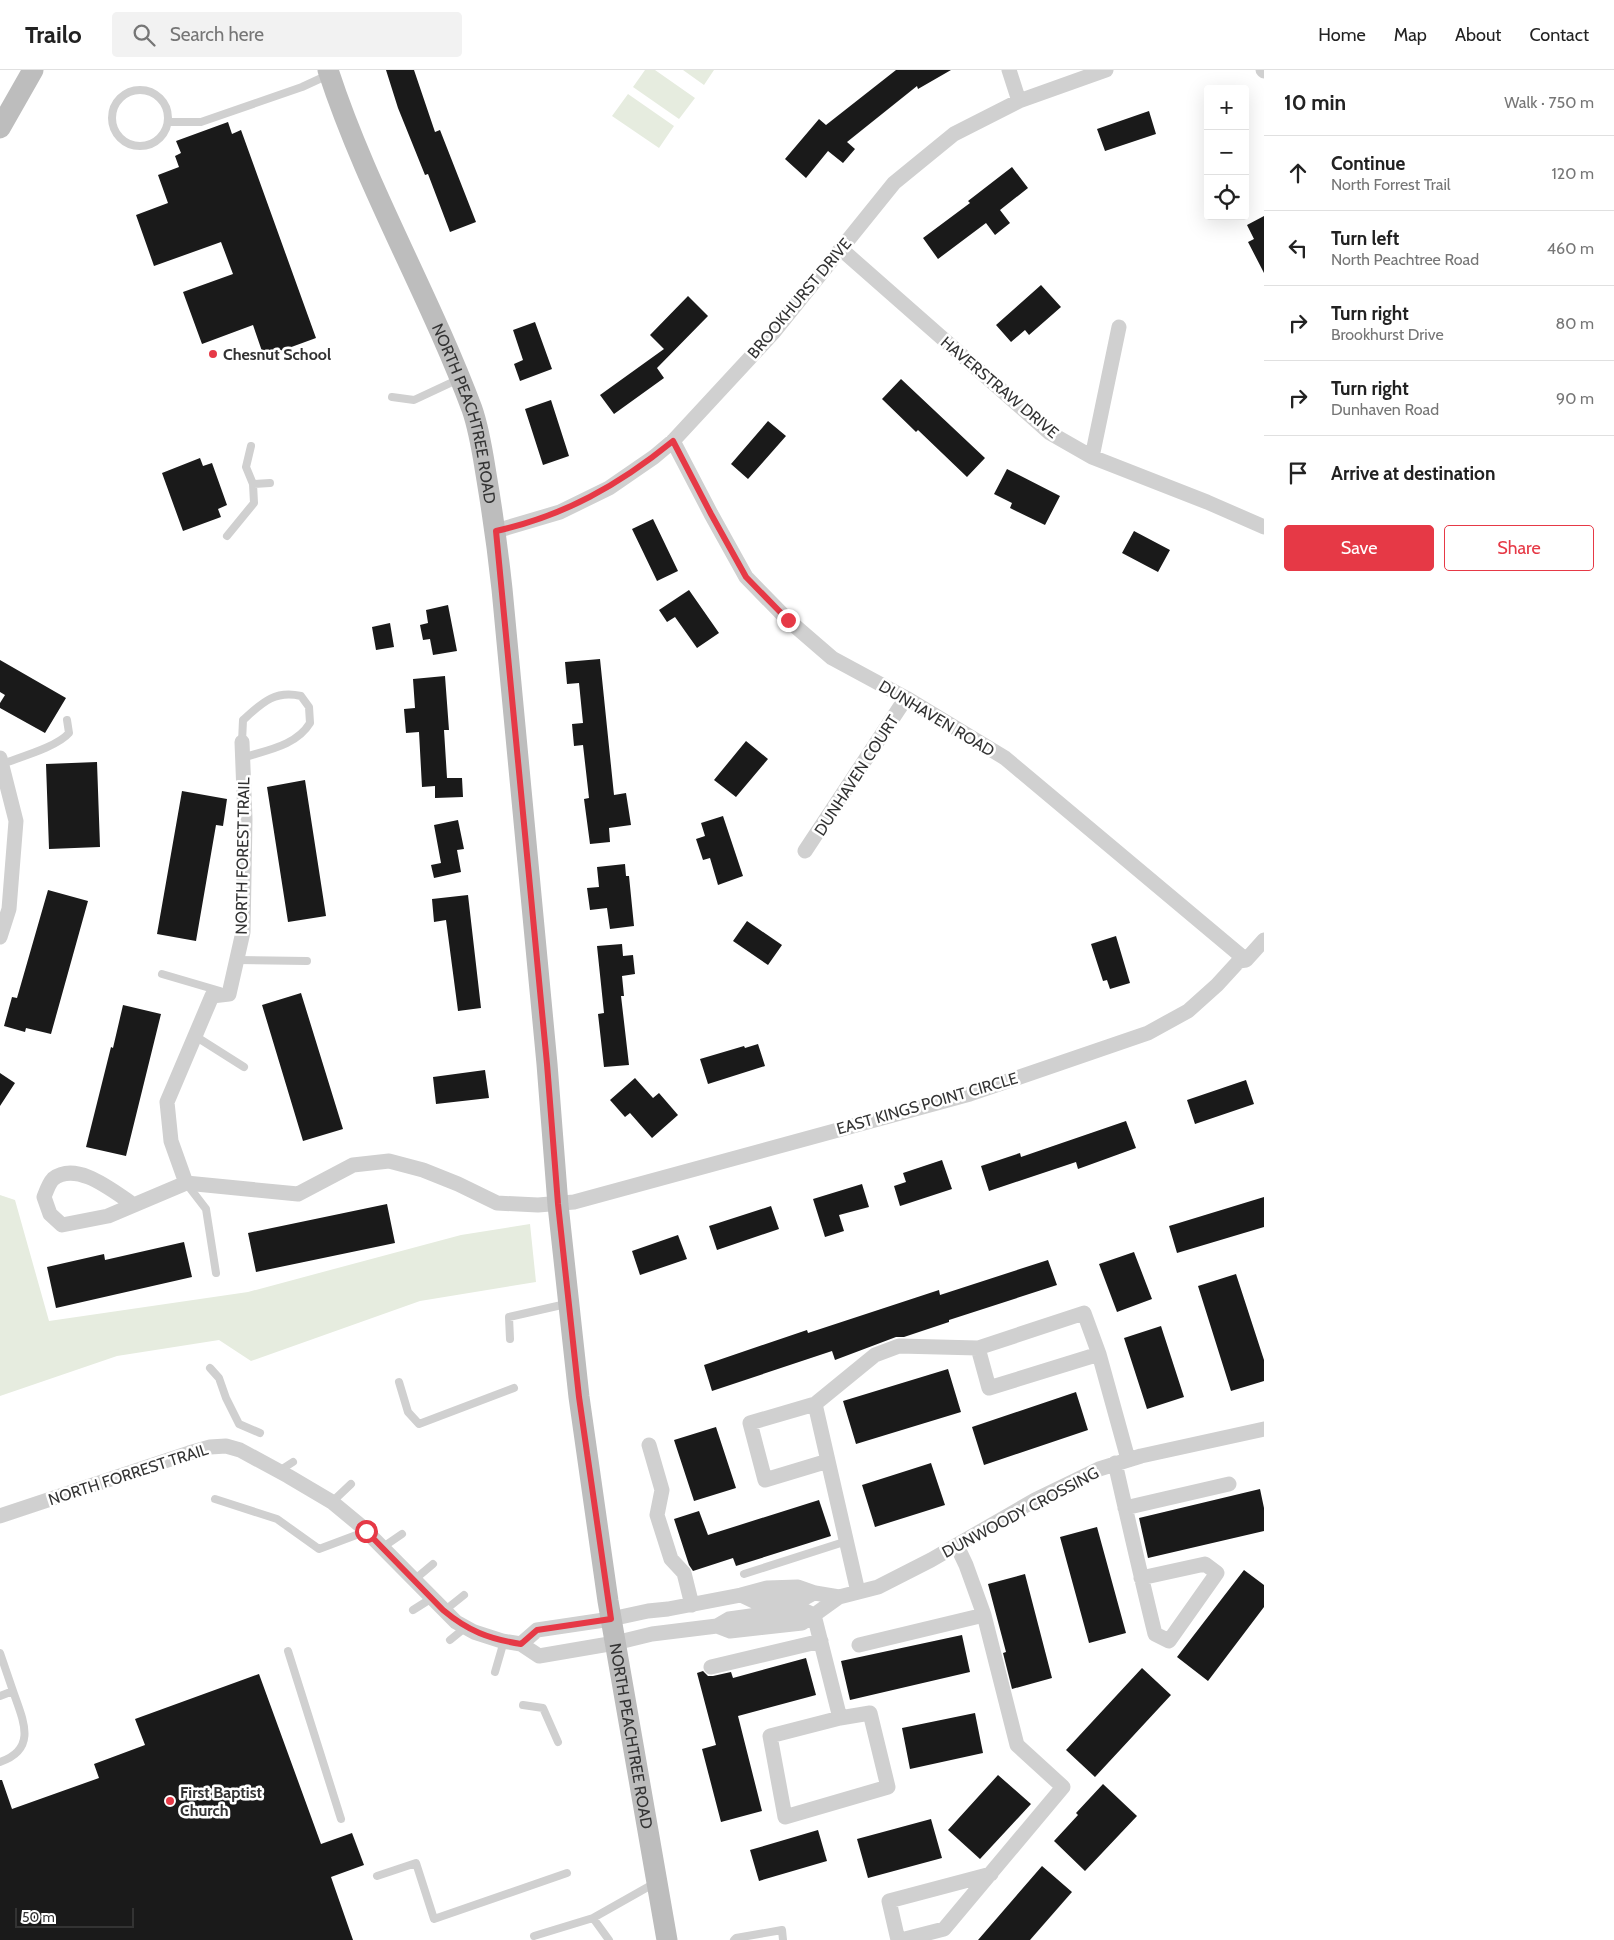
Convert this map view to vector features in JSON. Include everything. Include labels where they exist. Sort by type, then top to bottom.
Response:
[{"type":"street","points":[[0,128],[9,106],[33,70]]},
{"type":"street","points":[[1009,70],[1019,101]]},
{"type":"street","name":"BROOKHURST DRIVE","points":[[496,531],[560,512],[609,488],[673,441],[773,333],[894,183],[954,134],[1019,101],[1106,70]]},
{"type":"street","name":"NORTH PEACHTREE ROAD","points":[[329,72],[341,111],[459,379],[480,435],[496,531],[545,1044],[558,1204],[579,1397],[611,1619],[667,1940]]},
{"type":"street","name":"HAVERSTRAW DRIVE","points":[[841,249],[1050,433],[1092,457],[1207,502],[1264,527]]},
{"type":"street","points":[[1092,457],[1119,327]]},
{"type":"street","name":"DUNHAVEN ROAD","points":[[673,441],[746,577],[788,620],[832,658],[906,698],[1005,758],[1246,960]]},
{"type":"street","name":"DUNHAVEN COURT","points":[[805,851],[906,698]]},
{"type":"street","name":"NORTH FOREST TRAIL","points":[[229,994],[243,932],[245,819],[242,742]]},
{"type":"street","points":[[0,936],[9,909],[16,821],[1,761]]},
{"type":"street","name":"EAST KINGS POINT CIRCLE","points":[[558,1204],[574,1202],[970,1094],[1148,1033],[1188,1011],[1217,986],[1239,961],[1246,960],[1264,940]]},
{"type":"street","points":[[186,1184],[171,1141],[166,1102],[212,996],[229,994]]},
{"type":"street","points":[[134,1205],[86,1175],[69,1172],[53,1180],[44,1197],[50,1214],[62,1225],[108,1216],[186,1184],[298,1194],[353,1165],[388,1161],[423,1170],[497,1203],[558,1204]]},
{"type":"street","points":[[828,1461],[765,1480],[750,1423],[815,1404],[875,1355],[899,1346],[978,1348],[1084,1313],[1099,1354],[1121,1461],[1125,1508],[1141,1578],[1155,1634],[1169,1641],[1217,1573],[1205,1564],[1141,1578]]},
{"type":"street","points":[[978,1348],[989,1388],[1099,1354]]},
{"type":"street","points":[[815,1404],[858,1592]]},
{"type":"street","name":"DUNWOODY CROSSING","points":[[615,1643],[652,1634],[717,1626],[730,1631],[802,1623],[839,1597],[878,1587],[957,1546],[1068,1483],[1121,1461],[1264,1429]]},
{"type":"street","points":[[649,1445],[662,1490],[657,1515],[671,1559],[684,1572],[692,1604]]},
{"type":"street","name":"NORTH FORREST TRAIL","points":[[0,1516],[210,1446],[226,1446],[240,1450],[332,1502],[383,1547],[456,1622],[474,1632],[521,1644],[539,1656],[615,1643]]},
{"type":"street","points":[[1125,1508],[1229,1484]]},
{"type":"street","points":[[957,1546],[984,1615],[1017,1745],[1063,1787],[991,1874],[944,1929],[900,1940],[889,1901],[991,1874]]},
{"type":"street","name":"DUNWOODY CROSSING","points":[[611,1619],[741,1596],[760,1604],[803,1599],[815,1593],[839,1597]]},
{"type":"street","points":[[814,1615],[840,1718]]},
{"type":"street","points":[[859,1645],[984,1615]]},
{"type":"street","points":[[521,1644],[537,1630],[611,1619]]},
{"type":"street","points":[[711,1667],[821,1642]]},
{"type":"street","points":[[870,1713],[888,1787],[786,1817],[770,1736],[840,1718],[870,1713]]},
{"type":"lane","points":[[168,122],[201,122],[302,86],[329,72]]},
{"type":"lane","points":[[141,90],[150,92],[164,104],[168,113],[168,122],[165,130],[152,143],[134,145],[126,142],[114,129],[113,111],[117,102],[124,96],[132,91],[141,90]]},
{"type":"lane","points":[[392,397],[414,400],[459,379]]},
{"type":"lane","points":[[227,536],[254,503],[253,484],[246,467],[251,446]]},
{"type":"lane","points":[[253,484],[270,483]]},
{"type":"lane","points":[[242,742],[244,720],[258,706],[274,696],[289,693],[301,696],[309,707],[310,723],[300,735],[289,743],[242,758]]},
{"type":"lane","points":[[1,761],[56,742],[65,737],[68,733],[67,720]]},
{"type":"lane","points":[[237,960],[307,961]]},
{"type":"lane","points":[[162,974],[229,994]]},
{"type":"lane","points":[[195,1036],[244,1067]]},
{"type":"lane","points":[[186,1184],[206,1209],[216,1274]]},
{"type":"lane","points":[[510,1339],[509,1317],[569,1303]]},
{"type":"lane","points":[[210,1368],[219,1378],[238,1424],[260,1434]]},
{"type":"lane","points":[[399,1382],[408,1412],[420,1424],[514,1388]]},
{"type":"lane","points":[[280,1472],[293,1462]]},
{"type":"lane","points":[[332,1502],[351,1484]]},
{"type":"lane","points":[[215,1499],[277,1519],[319,1549],[366,1531]]},
{"type":"lane","points":[[383,1547],[402,1534]]},
{"type":"lane","points":[[744,1574],[847,1541]]},
{"type":"lane","points":[[414,1580],[433,1564]]},
{"type":"lane","points":[[444,1611],[464,1595]]},
{"type":"lane","points":[[413,1610],[432,1598]]},
{"type":"lane","points":[[450,1640],[466,1627]]},
{"type":"lane","points":[[495,1672],[504,1641]]},
{"type":"lane","points":[[288,1651],[341,1819]]},
{"type":"lane","points":[[0,1652],[24,1722],[25,1735],[21,1748],[13,1758],[0,1762]]},
{"type":"lane","points":[[0,1696],[13,1691]]},
{"type":"lane","points":[[523,1705],[543,1708],[558,1742]]},
{"type":"lane","points":[[377,1876],[416,1863],[434,1919],[567,1872]]},
{"type":"lane","points":[[534,1936],[593,1918],[657,1882]]},
{"type":"lane","points":[[593,1918],[609,1940]]},
{"type":"lane","points":[[734,1940],[736,1938],[782,1930],[783,1940]]},
{"type":"shaded area","points":[[645,70],[655,70],[695,98],[679,119],[633,87]]},
{"type":"shaded area","points":[[683,70],[714,70],[704,85]]},
{"type":"shaded area","points":[[628,94],[674,126],[659,148],[612,116]]},
{"type":"shaded area","points":[[0,1195],[15,1200],[49,1321],[248,1292],[461,1235],[530,1224],[536,1282],[420,1301],[251,1361],[219,1340],[117,1356],[0,1396]]},
{"type":"building","points":[[386,70],[414,70],[435,132],[440,130],[476,222],[450,232],[428,174],[425,175],[398,108]]},
{"type":"building","points":[[896,70],[951,70],[918,89],[917,86],[847,142],[855,149],[843,163],[828,151],[806,178],[785,159],[819,119],[826,125]]},
{"type":"building","points":[[1149,111],[1156,134],[1105,151],[1097,129]]},
{"type":"building","points":[[228,122],[232,134],[241,130],[316,338],[264,357],[253,325],[202,344],[183,292],[233,274],[221,242],[154,266],[136,215],[168,203],[158,175],[179,167],[175,156],[181,153],[176,141]]},
{"type":"building","points":[[1012,167],[1028,188],[1000,210],[1010,223],[995,235],[986,223],[938,259],[923,238],[970,203],[968,201]]},
{"type":"building","points":[[1264,216],[1264,273],[1248,242],[1254,239],[1247,225]]},
{"type":"building","points":[[1041,285],[1061,307],[1029,335],[1025,330],[1011,342],[996,325]]},
{"type":"building","points":[[688,296],[708,316],[657,368],[664,378],[614,414],[600,395],[664,349],[650,335]]},
{"type":"building","points":[[535,322],[552,369],[520,381],[514,364],[523,360],[513,330]]},
{"type":"building","points":[[901,379],[985,458],[967,477],[882,399]]},
{"type":"building","points":[[551,400],[569,456],[543,465],[525,409]]},
{"type":"building","points":[[768,421],[786,436],[748,479],[731,464]]},
{"type":"building","points":[[200,458],[203,466],[212,463],[227,505],[218,509],[221,517],[183,531],[162,473]]},
{"type":"building","points":[[1007,469],[1060,496],[1045,525],[1010,508],[1012,503],[994,494]]},
{"type":"building","points":[[653,519],[678,571],[657,581],[632,529]]},
{"type":"building","points":[[1134,531],[1170,550],[1158,572],[1122,553]]},
{"type":"building","points":[[689,590],[719,633],[697,648],[675,617],[667,622],[659,610]]},
{"type":"building","points":[[448,605],[457,651],[433,655],[430,639],[423,640],[420,625],[428,623],[426,610]]},
{"type":"building","points":[[390,623],[394,647],[376,650],[372,627]]},
{"type":"building","points":[[600,659],[614,795],[626,793],[631,825],[609,828],[610,842],[590,844],[584,799],[589,798],[583,745],[574,746],[572,724],[583,723],[579,683],[567,684],[565,662]]},
{"type":"building","points":[[0,660],[66,698],[45,733],[0,708],[0,703],[5,695],[0,692]]},
{"type":"building","points":[[445,676],[449,730],[444,730],[447,778],[462,778],[463,797],[435,798],[435,786],[422,787],[419,732],[406,733],[404,709],[415,708],[413,679]]},
{"type":"building","points":[[746,741],[768,759],[736,797],[714,780]]},
{"type":"building","points":[[97,762],[100,847],[49,849],[46,764]]},
{"type":"building","points":[[305,780],[326,916],[288,922],[267,787]]},
{"type":"building","points":[[182,791],[227,799],[223,826],[216,825],[196,941],[157,934]]},
{"type":"building","points":[[723,816],[743,876],[718,885],[710,858],[703,860],[696,839],[705,836],[701,823]]},
{"type":"building","points":[[458,820],[464,849],[457,850],[461,872],[434,878],[431,865],[441,863],[434,825]]},
{"type":"building","points":[[625,864],[626,876],[629,876],[634,926],[610,929],[607,908],[590,910],[587,888],[599,887],[597,867]]},
{"type":"building","points":[[48,890],[88,901],[51,1034],[26,1028],[25,1032],[4,1026],[12,997],[17,998]]},
{"type":"building","points":[[468,895],[481,1008],[458,1011],[446,920],[434,922],[432,899]]},
{"type":"building","points":[[747,921],[782,945],[768,965],[733,941]]},
{"type":"building","points":[[1116,936],[1130,983],[1110,989],[1107,980],[1103,981],[1091,944]]},
{"type":"building","points":[[622,944],[623,956],[633,955],[635,974],[622,976],[624,996],[621,996],[629,1065],[604,1067],[598,1014],[604,1013],[597,946]]},
{"type":"building","points":[[301,993],[343,1129],[303,1141],[262,1005]]},
{"type":"building","points":[[123,1005],[161,1014],[126,1156],[86,1147]]},
{"type":"building","points":[[758,1044],[765,1066],[708,1084],[700,1059],[744,1046],[745,1048]]},
{"type":"building","points":[[485,1070],[489,1098],[436,1104],[433,1077]]},
{"type":"building","points":[[0,1073],[15,1083],[0,1106]]},
{"type":"building","points":[[635,1078],[653,1098],[659,1093],[678,1115],[652,1138],[630,1113],[625,1117],[610,1100]]},
{"type":"building","points":[[1246,1080],[1254,1104],[1195,1124],[1187,1100]]},
{"type":"building","points":[[1126,1121],[1136,1148],[1078,1169],[1076,1162],[989,1191],[981,1166],[1020,1153],[1021,1157]]},
{"type":"building","points":[[942,1160],[952,1189],[900,1206],[894,1186],[906,1182],[903,1173]]},
{"type":"building","points":[[862,1184],[869,1207],[839,1215],[844,1231],[825,1237],[813,1199]]},
{"type":"building","points":[[1264,1197],[1264,1227],[1177,1253],[1169,1226]]},
{"type":"building","points":[[387,1204],[395,1243],[256,1272],[248,1233]]},
{"type":"building","points":[[771,1206],[779,1229],[717,1250],[709,1226]]},
{"type":"building","points":[[678,1235],[687,1259],[640,1275],[632,1251]]},
{"type":"building","points":[[184,1242],[192,1277],[56,1308],[47,1267],[104,1254],[105,1260]]},
{"type":"building","points":[[1134,1252],[1152,1299],[1117,1312],[1099,1264]]},
{"type":"building","points":[[1048,1260],[1057,1285],[949,1320],[949,1322],[904,1337],[896,1337],[835,1360],[832,1351],[712,1391],[704,1365],[807,1330],[808,1333],[939,1290],[940,1295]]},
{"type":"building","points":[[1236,1274],[1264,1360],[1264,1381],[1231,1391],[1198,1286]]},
{"type":"building","points":[[1161,1326],[1184,1397],[1147,1409],[1124,1338]]},
{"type":"building","points":[[948,1369],[961,1412],[856,1444],[843,1401]]},
{"type":"building","points":[[1076,1392],[1088,1430],[984,1465],[972,1427]]},
{"type":"building","points":[[716,1427],[736,1488],[694,1501],[674,1440]]},
{"type":"building","points":[[931,1463],[945,1505],[875,1527],[862,1485]]},
{"type":"building","points":[[1260,1489],[1264,1508],[1264,1531],[1148,1558],[1139,1518]]},
{"type":"building","points":[[819,1500],[831,1536],[736,1566],[733,1558],[693,1571],[689,1565],[674,1519],[699,1511],[708,1535]]},
{"type":"building","points":[[1097,1527],[1126,1633],[1089,1643],[1060,1537]]},
{"type":"building","points":[[1244,1570],[1264,1585],[1264,1607],[1208,1681],[1177,1657]]},
{"type":"building","points":[[1025,1574],[1052,1678],[1012,1689],[1003,1653],[1006,1652],[988,1584]]},
{"type":"building","points":[[962,1635],[970,1672],[850,1700],[841,1661]]},
{"type":"building","points":[[806,1658],[816,1695],[738,1716],[762,1811],[721,1822],[702,1749],[716,1745],[697,1673],[703,1671],[708,1676],[713,1676],[731,1672],[733,1678]]},
{"type":"building","points":[[1142,1668],[1171,1695],[1095,1777],[1066,1750]]},
{"type":"building","name":"First Baptist Church","points":[[259,1674],[321,1844],[352,1833],[364,1865],[331,1877],[353,1940],[0,1940],[0,1780],[2,1780],[12,1809],[99,1778],[94,1764],[145,1745],[135,1719]]},
{"type":"building","points":[[975,1713],[983,1753],[910,1769],[902,1728]]},
{"type":"building","points":[[998,1775],[1031,1804],[980,1859],[948,1830]]},
{"type":"building","points":[[1103,1784],[1137,1816],[1085,1871],[1054,1841],[1078,1815],[1076,1813]]},
{"type":"building","points":[[931,1819],[942,1858],[868,1878],[857,1839]]},
{"type":"building","points":[[818,1830],[827,1861],[759,1881],[750,1850]]},
{"type":"building","points":[[1042,1866],[1072,1892],[1030,1940],[978,1940]]},
{"type":"place","name":"Chesnut School","points":[[213,354]]},
{"type":"place","name":"First Baptist Church","points":[[170,1801]]},
{"type":"route","points":[[366,1531],[443,1610],[456,1622],[474,1632],[502,1641],[521,1644],[537,1630],[611,1619],[579,1397],[558,1204],[547,1064],[496,531],[560,512],[609,488],[673,441],[746,577],[788,620]]}]
